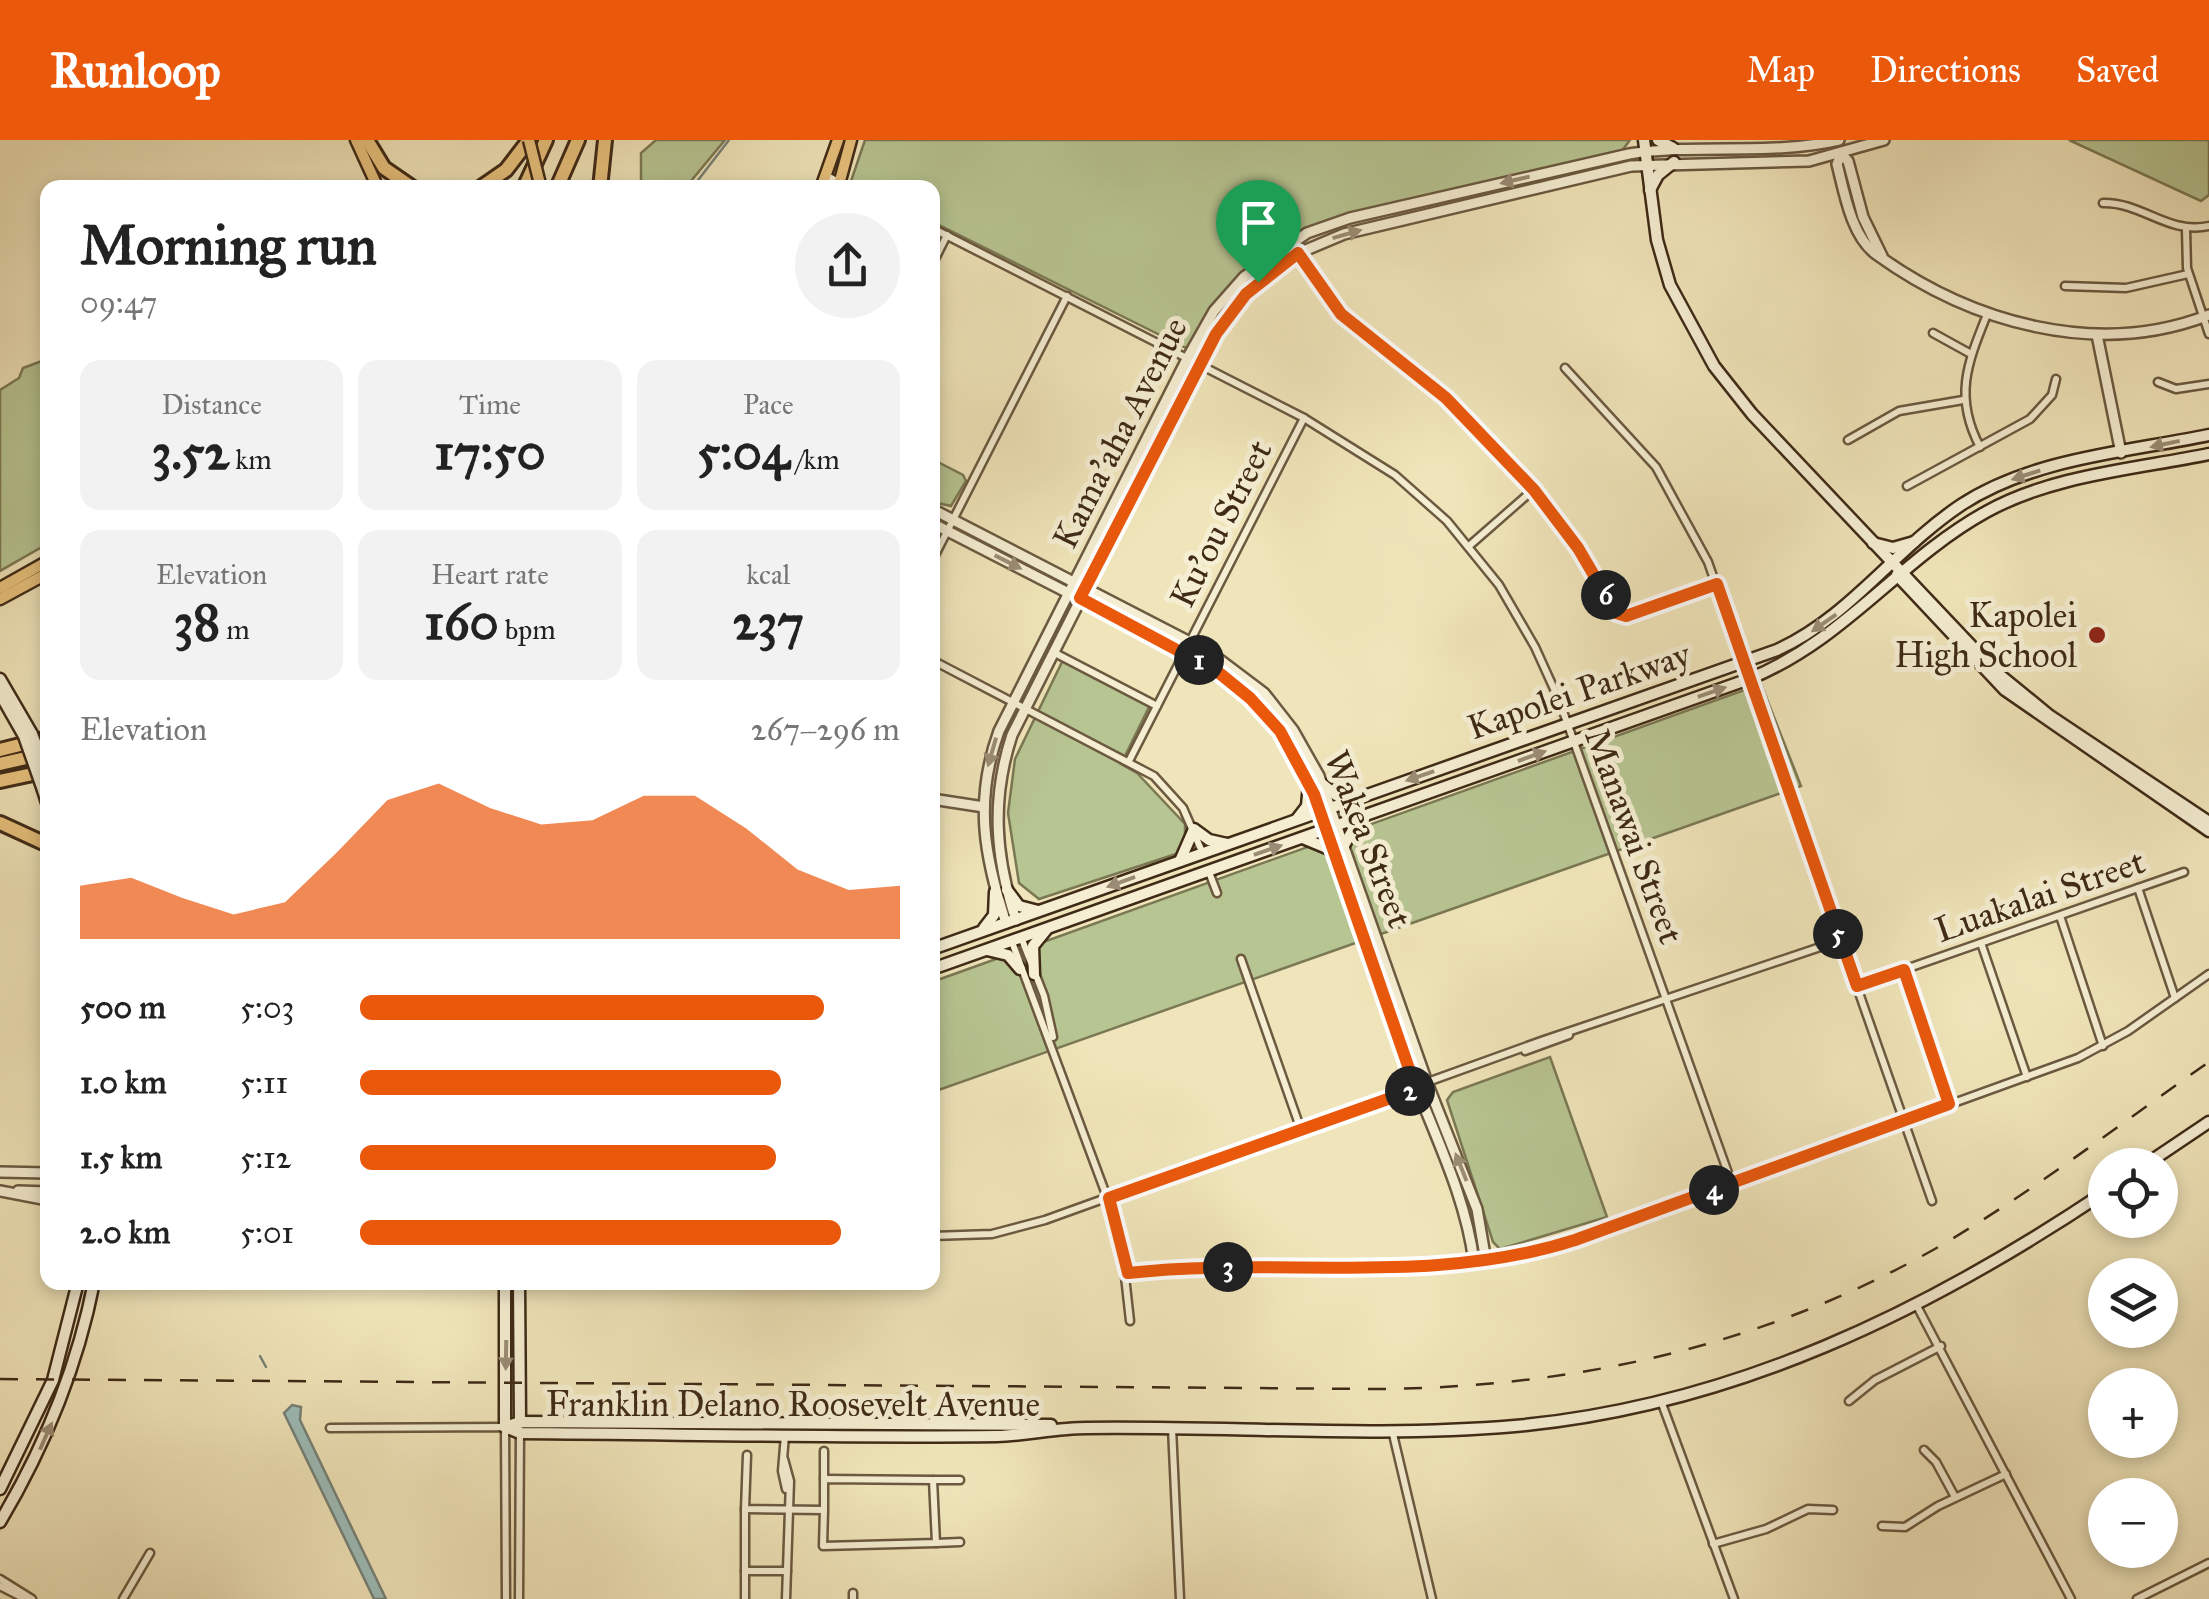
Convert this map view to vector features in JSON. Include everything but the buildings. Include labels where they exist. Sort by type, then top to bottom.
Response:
[{"type":"highway","points":[[367,140],[384,168],[402,180]]},
{"type":"highway","points":[[492,180],[506,170],[529,140]]},
{"type":"highway","points":[[528,180],[546,140]]},
{"type":"highway","points":[[540,180],[554,140]]},
{"type":"highway","points":[[560,180],[578,140]]},
{"type":"highway","points":[[601,180],[605,140]]},
{"type":"highway","points":[[0,750],[40,740]]},
{"type":"highway","points":[[0,764],[40,755]]},
{"type":"highway","points":[[0,781],[40,774]]},
{"type":"highway","points":[[0,824],[40,835]]},
{"type":"main road","points":[[356,140],[374,180]]},
{"type":"main road","points":[[529,140],[536,180]]},
{"type":"main road","points":[[825,180],[838,140]]},
{"type":"main road","points":[[844,180],[851,140]]},
{"type":"main road","points":[[1658,140],[1673,148]]},
{"type":"main road","points":[[1644,152],[1670,285],[1714,366],[1980,668],[2027,708],[2209,831]]},
{"type":"main road","points":[[1650,191],[1658,175],[1674,162]]},
{"type":"main road","name":"Kapolei Parkway","points":[[940,946],[1743,662],[1818,629],[1961,505],[2003,483],[2209,435]]},
{"type":"main road","points":[[2121,453],[2125,471]]},
{"type":"main road","name":"Kapolei Parkway","points":[[940,965],[1749,680],[1812,649],[1924,554],[2010,500],[2209,454]]},
{"type":"main road","points":[[1871,542],[1893,548],[1920,540]]},
{"type":"main road","points":[[1924,554],[1916,576],[1933,606]]},
{"type":"main road","points":[[0,588],[40,565]]},
{"type":"main road","points":[[1900,575],[2031,702],[2209,822]]},
{"type":"main road","points":[[0,600],[40,577]]},
{"type":"main road","points":[[0,679],[40,758]]},
{"type":"main road","points":[[0,694],[28,735],[40,779]]},
{"type":"main road","points":[[1296,820],[1307,806],[1309,784]]},
{"type":"main road","points":[[1322,784],[1336,796],[1354,800]]},
{"type":"main road","points":[[1299,839],[1339,850],[1362,816]]},
{"type":"main road","points":[[1179,862],[1190,847],[1194,829],[1209,840],[1230,844]]},
{"type":"main road","points":[[1202,854],[1208,870]]},
{"type":"main road","points":[[979,933],[994,915],[1001,891],[1019,906],[1039,912]]},
{"type":"main road","points":[[1011,921],[1016,939]]},
{"type":"main road","points":[[1034,974],[1034,946],[1050,927]]},
{"type":"main road","points":[[986,950],[1008,955],[1020,969]]},
{"type":"main road","points":[[2170,1148],[2209,1122]]},
{"type":"main road","name":"Franklin Delano Roosevelt Avenue","points":[[505,1427],[1392,1430],[1516,1426],[1661,1401],[1803,1357],[1917,1306],[2088,1202]]},
{"type":"main road","points":[[0,1489],[52,1380],[76,1290]]},
{"type":"main road","points":[[0,1522],[56,1413],[80,1346],[92,1290]]},
{"type":"main road","points":[[505,1290],[505,1427]]},
{"type":"main road","points":[[519,1290],[520,1427]]},
{"type":"main road","name":"Franklin Delano Roosevelt Avenue","points":[[520,1427],[1004,1436],[1082,1428]]},
{"type":"street","points":[[1838,140],[1841,155],[1848,161],[1863,217],[1882,256],[1906,276],[2036,328],[2096,335],[2151,331],[2206,316]]},
{"type":"street","name":"Kama'aha Avenue","points":[[1011,921],[986,858],[982,806],[990,758],[1012,701],[1188,357],[1234,287],[1292,241],[1350,218],[1644,152],[1673,148],[1792,148],[1838,140]]},
{"type":"street","name":"Kama'aha Avenue","points":[[1001,891],[996,808],[1003,763],[1024,708],[1200,363],[1246,294],[1298,253],[1358,230],[1644,152],[1674,162],[1793,162],[1841,155],[1884,140]]},
{"type":"street","points":[[827,176],[833,180]]},
{"type":"street","points":[[2104,203],[2186,228],[2209,226]]},
{"type":"street","points":[[2186,228],[2188,274],[2206,316],[2209,334]]},
{"type":"street","name":"Manawai Street","points":[[940,232],[1304,418],[1395,475],[1468,546],[1530,636],[1568,724],[1732,1184]]},
{"type":"street","points":[[940,249],[947,236]]},
{"type":"street","points":[[1292,241],[1341,314],[1446,398],[1534,490],[1578,548],[1619,615],[1717,584]]},
{"type":"street","points":[[2065,286],[2126,288],[2188,274]]},
{"type":"street","points":[[940,546],[1066,296]]},
{"type":"street","points":[[1980,446],[1963,400],[1971,354],[1988,312]]},
{"type":"street","points":[[1932,333],[1971,354]]},
{"type":"street","points":[[2096,335],[2121,453]]},
{"type":"street","points":[[1565,368],[1656,467],[1690,522],[1717,584],[1932,1201]]},
{"type":"street","points":[[1908,486],[2036,414],[2052,395],[2056,379]]},
{"type":"street","points":[[2158,382],[2176,389],[2209,384]]},
{"type":"street","points":[[1848,440],[1899,411],[1963,400]]},
{"type":"street","name":"Ku'ou Street","points":[[1129,760],[1304,418]]},
{"type":"street","points":[[1468,546],[1534,490]]},
{"type":"street","name":"Wakea Street","points":[[940,513],[1190,640],[1264,693],[1302,742],[1322,784],[1325,810]]},
{"type":"street","name":"Wakea Street","points":[[940,527],[1184,652],[1232,681],[1261,708],[1290,746],[1325,810],[1364,940],[1416,1089],[1466,1213],[1474,1262]]},
{"type":"street","points":[[1055,571],[1085,559]]},
{"type":"street","points":[[1095,568],[1107,597]]},
{"type":"street","points":[[1048,583],[1058,612]]},
{"type":"street","points":[[1069,620],[1084,610],[1103,610]]},
{"type":"street","points":[[1053,652],[1157,706]]},
{"type":"street","points":[[940,664],[1129,760],[1170,791],[1194,829],[1202,854]]},
{"type":"street","points":[[940,800],[996,808]]},
{"type":"street","name":"Wakea Street","points":[[1339,850],[1376,936],[1477,1209],[1486,1260]]},
{"type":"street","points":[[1208,870],[1216,893]]},
{"type":"street","name":"Luakalai Street","points":[[1857,986],[2184,872]]},
{"type":"street","points":[[2138,888],[2175,998]]},
{"type":"street","points":[[2060,916],[2103,1046]]},
{"type":"street","points":[[1016,939],[1020,969],[1055,1048],[1109,1198],[1128,1273],[1130,1321]]},
{"type":"street","points":[[1016,939],[1048,1010],[1055,1048]]},
{"type":"street","points":[[940,1235],[1008,1231],[1185,1171],[1220,1163],[1232,1154],[1840,940]]},
{"type":"street","points":[[1982,943],[2027,1077]]},
{"type":"street","points":[[1240,959],[1302,1130]]},
{"type":"street","points":[[1904,970],[1949,1104]]},
{"type":"street","points":[[1128,1273],[1187,1266],[1396,1268],[1474,1262],[1590,1234],[2103,1046],[2209,974]]},
{"type":"street","points":[[0,1172],[40,1172]]},
{"type":"street","points":[[0,1191],[40,1192]]},
{"type":"street","points":[[0,1191],[40,1198]]},
{"type":"street","points":[[1917,1306],[2071,1599]]},
{"type":"street","points":[[1849,1401],[1875,1380],[1941,1346]]},
{"type":"street","points":[[1661,1401],[1734,1599]]},
{"type":"street","points":[[505,1427],[506,1599]]},
{"type":"street","name":"Franklin Delano Roosevelt Avenue","points":[[330,1428],[505,1427]]},
{"type":"street","points":[[519,1599],[520,1427]]},
{"type":"street","points":[[1172,1428],[1180,1599]]},
{"type":"street","points":[[1392,1430],[1432,1599]]},
{"type":"street","points":[[785,1434],[784,1459],[790,1470],[786,1599]]},
{"type":"street","points":[[1924,1450],[1936,1462],[1955,1497]]},
{"type":"street","points":[[824,1452],[823,1546],[960,1542]]},
{"type":"street","points":[[746,1455],[746,1599]]},
{"type":"street","points":[[1882,1526],[1906,1527],[1955,1497],[2006,1474]]},
{"type":"street","points":[[824,1479],[960,1480]]},
{"type":"street","points":[[933,1480],[936,1543]]},
{"type":"street","points":[[746,1509],[824,1510]]},
{"type":"street","points":[[1714,1544],[1766,1530],[1808,1509],[1833,1510]]},
{"type":"street","points":[[123,1599],[150,1554]]},
{"type":"street","points":[[2137,1599],[2209,1562]]},
{"type":"street","points":[[746,1571],[786,1572]]},
{"type":"street","points":[[0,1585],[26,1599]]},
{"type":"green space","points":[[656,140],[725,140],[692,180],[641,180],[641,153]]},
{"type":"green space","points":[[865,140],[1630,140],[1621,152],[1305,232],[1253,266],[1186,348],[940,225],[940,180],[851,180]]},
{"type":"green space","points":[[2069,140],[2209,140],[2209,195],[2201,201]]},
{"type":"green space","points":[[40,362],[40,548],[0,571],[0,390],[19,378],[23,368]]},
{"type":"green space","points":[[940,463],[963,475],[966,481],[951,506],[940,504]]},
{"type":"green space","points":[[1063,660],[1152,701],[1121,764],[1137,773],[1185,824],[1185,851],[1039,899],[1019,883],[1008,813],[1015,759]]},
{"type":"green space","points":[[1761,684],[1801,786],[940,1090],[940,979]]},
{"type":"green space","points":[[1550,1057],[1607,1217],[1500,1249],[1493,1242],[1447,1100],[1453,1092]]},
{"type":"water","points":[[292,1405],[301,1407],[300,1420],[386,1599],[374,1599],[284,1413]]},
{"type":"waterway","points":[[698,180],[729,140]]},
{"type":"waterway","points":[[260,1356],[266,1367]]},
{"type":"railway","points":[[0,1379],[1381,1389],[1525,1380],[1666,1355],[1735,1336],[1868,1283],[1933,1250],[2004,1206],[2209,1062]]},
{"type":"place","name":"Kapolei High School","points":[[2097,635]]},
{"type":"route","points":[[1298,253],[1323,294],[1341,314],[1446,398],[1534,490],[1578,548],[1619,615],[1626,616],[1717,584],[1857,986],[1904,970],[1949,1104],[1636,1218],[1622,1219],[1575,1240],[1516,1256],[1437,1268],[1187,1266],[1128,1273],[1109,1198],[1217,1156],[1416,1089],[1314,794],[1280,731],[1232,681],[1080,598],[1216,334],[1258,282],[1298,253]]}]
